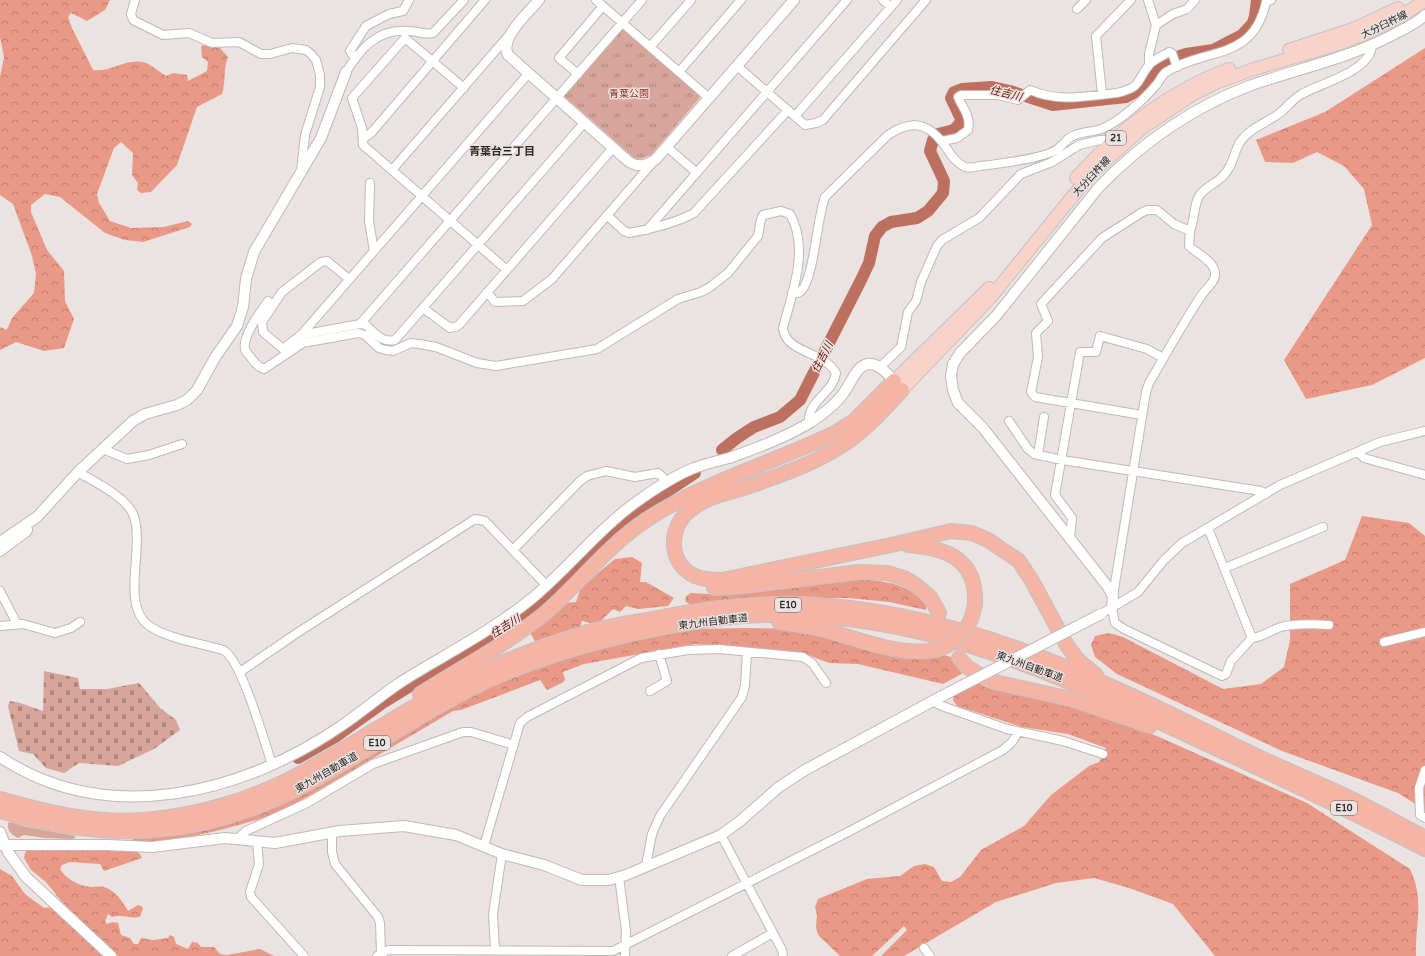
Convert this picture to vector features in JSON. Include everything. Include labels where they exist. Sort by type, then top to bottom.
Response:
[{"type":"highway","points":[[312,767],[406,702],[519,632],[545,613],[617,543],[646,521],[673,505],[720,483],[835,433],[854,421],[873,404],[898,386]]},
{"type":"highway","points":[[898,386],[869,423],[846,443],[824,457],[756,484],[707,500],[696,506],[679,521],[674,534],[677,557],[686,570],[702,578],[715,580],[734,578],[779,567],[896,544],[951,531],[972,533],[1005,550],[1019,561],[1032,580],[1066,644],[1077,659],[1110,686]]},
{"type":"highway","points":[[720,483],[678,508],[670,520],[665,532],[664,547],[668,560],[675,572],[690,584],[715,589],[860,572],[887,573],[906,579],[917,586],[930,597],[939,613]]},
{"type":"highway","points":[[726,618],[819,628],[902,650],[920,652],[936,650],[951,643],[961,636],[971,621],[975,604],[973,580],[965,566],[953,555],[941,550],[924,546],[896,544]]},
{"type":"highway","name":"東九州自動車道","points":[[0,811],[138,820],[177,816],[214,808],[280,784],[312,767],[427,699],[480,672],[533,650],[586,632],[666,616],[719,608],[779,605],[827,605],[871,610],[915,619],[990,640],[1046,658],[1110,686],[1261,766],[1425,849]]},
{"type":"highway","name":"東九州自動車道","points":[[0,799],[23,812],[58,826],[124,832],[156,831],[219,820],[266,803],[303,786],[429,711],[487,681],[542,658],[626,635],[726,618],[823,616],[877,622],[927,633],[997,654],[1057,676],[1261,766],[1337,792],[1425,838]]},
{"type":"highway","points":[[959,658],[967,667],[990,681],[1071,699],[1261,766]]},
{"type":"main road","name":"大分臼杵線","points":[[898,386],[991,297],[1118,142],[1150,110],[1213,75],[1353,29],[1385,15],[1413,0]]},
{"type":"main road","name":"大分臼杵線","points":[[1118,142],[1192,95],[1218,82],[1362,35],[1397,18],[1425,1]]},
{"type":"street","points":[[135,0],[131,14],[133,20],[163,35],[169,36],[189,33],[212,43],[239,42],[261,54],[270,54],[292,48],[306,50],[313,56],[316,60],[320,75],[320,87],[305,135],[301,174]]},
{"type":"street","points":[[355,58],[350,52],[366,26],[389,14],[403,11],[409,0]]},
{"type":"street","points":[[0,542],[26,525],[46,508],[78,472],[139,417],[177,405],[187,400],[197,390],[216,356],[232,335],[239,320],[246,279],[256,248],[301,174],[325,130],[346,72],[355,58],[370,41],[386,32],[404,30],[433,33],[464,0]]},
{"type":"street","points":[[363,139],[372,132],[485,0]]},
{"type":"street","points":[[392,170],[539,0]]},
{"type":"street","points":[[596,0],[709,98]]},
{"type":"street","points":[[360,324],[642,0]]},
{"type":"street","points":[[650,47],[691,0]]},
{"type":"street","points":[[679,72],[741,0]]},
{"type":"street","points":[[487,292],[495,302],[523,301],[552,279],[794,0]]},
{"type":"street","points":[[647,230],[847,0]]},
{"type":"street","points":[[883,0],[891,7]]},
{"type":"street","points":[[795,116],[897,0]]},
{"type":"street","points":[[737,66],[805,125],[816,124],[823,120],[926,0]]},
{"type":"street","points":[[1077,9],[1086,0]]},
{"type":"street","points":[[1102,94],[1096,36],[1131,0]]},
{"type":"street","points":[[1148,0],[1156,25],[1149,54],[1149,65]]},
{"type":"street","points":[[1156,25],[1172,14],[1186,9],[1195,0]]},
{"type":"street","points":[[792,293],[799,293],[802,291],[808,276],[820,209],[825,197],[882,140],[898,128],[916,125],[927,128],[941,140],[954,158],[965,167],[1042,155],[1056,150],[1073,135],[1097,131],[1122,117],[1139,103],[1165,73],[1176,65],[1220,53],[1239,44],[1256,28],[1263,14],[1266,2],[1271,0]]},
{"type":"street","points":[[578,74],[559,58],[603,6]]},
{"type":"street","points":[[1113,596],[1070,537],[983,428],[958,403],[953,390],[951,376],[956,359],[996,316],[1099,187],[1116,170],[1179,120],[1223,97],[1249,86],[1372,46],[1412,24],[1425,15]]},
{"type":"street","points":[[510,34],[505,45],[507,53],[511,58]]},
{"type":"street","points":[[464,88],[405,38],[352,98],[362,128],[363,145],[421,197],[507,270]]},
{"type":"street","points":[[1329,625],[1287,626],[1277,628],[1259,638],[1252,638],[1231,661],[1226,674],[1222,676],[1124,629],[1115,623],[1112,608],[1142,415],[1149,383],[1205,289],[1214,279],[1215,274],[1212,264],[1188,246],[1190,231],[1193,224],[1193,215],[1200,195],[1222,177],[1231,166],[1240,142],[1255,127],[1277,115],[1303,93],[1332,82],[1360,64],[1369,56],[1372,46]]},
{"type":"street","points":[[498,48],[643,174]]},
{"type":"street","points":[[941,140],[957,138],[968,130],[970,122],[968,115],[958,97],[961,95],[989,94],[998,95],[1013,100],[1019,99],[1030,90],[1044,96],[1058,98],[1125,91],[1139,82],[1149,65],[1169,52],[1172,53],[1176,65]]},
{"type":"street","points":[[349,279],[325,260],[277,297],[262,322],[263,332],[283,349],[301,335],[528,74]]},
{"type":"street","points":[[607,216],[624,231],[629,233],[647,230],[684,218],[694,213],[788,110]]},
{"type":"street","points":[[301,335],[360,324],[366,325],[382,340],[388,342],[395,340],[584,123]]},
{"type":"street","points":[[880,368],[900,347],[908,312],[916,301],[921,282],[937,246],[942,240],[979,218],[1021,174],[1052,162],[1079,145],[1100,140],[1118,142]]},
{"type":"street","points":[[666,147],[697,173]]},
{"type":"street","points":[[423,308],[450,328],[458,326],[613,148]]},
{"type":"street","points":[[628,161],[635,165],[644,166],[656,159]]},
{"type":"street","points":[[370,183],[369,221],[374,251]]},
{"type":"street","points":[[1142,415],[1035,397],[1031,392],[1038,357],[1036,333],[1048,321],[1041,304],[1102,238],[1140,213],[1147,210],[1157,210],[1174,224],[1190,231]]},
{"type":"street","points":[[268,301],[250,330],[245,345],[246,351],[258,366],[264,369],[303,343],[358,333],[365,335],[379,348],[386,350],[393,351],[411,343],[419,344],[436,347],[477,363],[496,366],[597,350],[678,300],[701,292],[728,273],[758,236],[760,221],[763,215],[780,211],[790,214],[799,239],[798,267],[783,328],[784,335],[790,344],[821,358],[833,367],[836,373],[835,380],[831,388],[811,408],[809,423]]},
{"type":"street","points":[[1070,537],[1072,518],[1055,495],[1080,352],[1096,352],[1100,336],[1147,349],[1163,358]]},
{"type":"street","points":[[0,758],[32,776],[59,786],[92,794],[130,797],[172,794],[198,790],[225,782],[272,764],[341,726],[400,683],[500,622],[547,586],[606,527],[638,501],[668,482],[693,468],[741,453],[809,423],[841,397],[862,366],[870,364],[880,368],[898,386]]},
{"type":"street","points":[[1038,455],[1044,417]]},
{"type":"street","points":[[1009,421],[1028,449],[1038,455],[1134,472],[1254,490],[1266,494]]},
{"type":"street","points":[[3,845],[107,845],[152,847],[218,838],[238,838],[280,842],[332,832],[410,826],[456,835],[502,854],[544,865],[582,880],[595,881],[619,877],[721,835],[739,822],[779,786],[798,774],[932,701],[1112,608],[1138,592],[1175,549],[1286,482],[1380,442],[1425,431]]},
{"type":"street","points":[[103,449],[127,459],[149,455],[182,444]]},
{"type":"street","points":[[1358,452],[1364,458],[1425,475]]},
{"type":"street","points":[[513,550],[580,481],[587,476],[606,471],[635,477],[658,473],[668,482]]},
{"type":"street","points":[[78,472],[126,503],[133,514],[137,556],[135,599],[137,610],[142,619],[159,632],[226,651],[233,658],[240,672],[272,764]]},
{"type":"street","points":[[240,672],[297,633],[475,519],[485,521],[547,586]]},
{"type":"street","points":[[0,552],[27,532],[28,530],[26,525]]},
{"type":"street","points":[[1225,568],[1323,527]]},
{"type":"street","points":[[1208,528],[1252,638]]},
{"type":"street","points":[[0,591],[17,624]]},
{"type":"street","points":[[0,626],[17,624],[55,633],[71,628],[80,622]]},
{"type":"street","points":[[1384,642],[1425,632]]},
{"type":"street","points":[[484,846],[520,723],[523,720],[641,658],[698,649],[803,657],[812,664],[826,683]]},
{"type":"street","points":[[646,866],[652,834],[660,816],[742,697],[745,685],[747,652]]},
{"type":"street","points":[[650,691],[667,681],[659,654]]},
{"type":"street","points":[[932,701],[942,706],[1018,732],[1063,741],[1103,754]]},
{"type":"street","points":[[238,838],[246,831],[307,803],[373,764],[462,732],[471,732],[514,745]]},
{"type":"street","points":[[332,832],[332,857],[335,864],[378,916],[380,923],[379,954],[391,950],[495,950],[533,953],[608,952],[747,884],[1003,750],[1012,742],[1018,732]]},
{"type":"street","points":[[1425,770],[1419,788],[1419,795],[1420,815],[1425,818]]},
{"type":"street","points":[[0,832],[3,845],[28,880],[111,956]]},
{"type":"street","points":[[721,835],[782,950],[783,956]]},
{"type":"street","points":[[257,841],[259,864],[251,889],[251,897],[304,956]]},
{"type":"street","points":[[495,950],[494,914],[502,854]]},
{"type":"street","points":[[619,877],[625,925],[625,956]]},
{"type":"street","points":[[732,956],[773,934]]},
{"type":"street","points":[[924,948],[930,956]]},
{"type":"street","points":[[533,953],[544,956]]},
{"type":"green space","points":[[0,0],[110,0],[105,10],[87,21],[71,13],[68,17],[93,70],[107,69],[129,63],[143,62],[166,76],[173,73],[187,75],[188,81],[207,71],[208,62],[202,57],[201,46],[205,45],[220,48],[228,57],[222,94],[197,107],[177,165],[151,192],[141,193],[137,190],[138,183],[132,175],[133,153],[121,142],[114,148],[97,194],[99,203],[110,221],[131,228],[164,227],[188,221],[192,224],[190,227],[143,242],[125,240],[105,233],[60,197],[45,194],[31,205],[31,212],[47,250],[64,271],[65,301],[74,319],[64,348],[44,351],[16,342],[0,350],[0,327],[7,330],[12,318],[34,293],[36,274],[32,256],[13,204],[0,195],[0,77],[4,57],[0,37]]},
{"type":"green space","name":"青葉公園","points":[[620,29],[625,29],[700,95],[699,99],[651,155],[641,159],[634,158],[565,97],[565,93]]},
{"type":"green space","points":[[1425,48],[1425,358],[1372,385],[1306,399],[1284,360],[1372,225],[1364,189],[1344,166],[1317,152],[1293,163],[1265,162],[1256,140],[1325,112]]},
{"type":"green space","points":[[1362,516],[1409,523],[1425,536],[1425,810],[1398,793],[1282,751],[1117,674],[1095,657],[1091,645],[1095,636],[1109,633],[1123,637],[1223,689],[1261,684],[1284,667],[1290,640],[1290,584],[1345,560]]},
{"type":"green space","points":[[632,557],[642,563],[640,582],[646,582],[674,598],[668,606],[638,609],[626,606],[620,612],[613,609],[597,625],[582,621],[580,628],[536,643],[529,631],[565,603],[576,602],[580,590],[615,559]]},
{"type":"green space","points":[[839,579],[878,581],[898,585],[916,595],[926,605],[926,610],[889,602],[847,598],[767,598],[720,600],[694,605],[685,601],[686,596],[691,593],[708,594]]},
{"type":"green space","points":[[694,629],[809,629],[897,654],[923,659],[944,655],[954,658],[965,672],[943,684],[858,664],[829,663],[803,653],[695,644],[584,664],[563,672],[565,680],[547,690],[540,680],[461,710],[453,711],[314,793],[268,816],[196,836],[153,842],[138,841],[129,837],[422,722],[504,678],[590,649]]},
{"type":"green space","points":[[44,671],[78,678],[80,689],[107,689],[139,683],[160,708],[176,720],[180,730],[154,749],[118,766],[79,763],[64,773],[46,768],[33,754],[19,751],[8,706],[10,701],[43,711]]},
{"type":"green space","points":[[978,683],[984,683],[1014,694],[1075,708],[1157,736],[1307,803],[1410,869],[1415,881],[1418,902],[1416,956],[1215,956],[1173,904],[1129,888],[1094,878],[1056,883],[996,902],[904,956],[881,956],[907,930],[904,926],[872,956],[840,956],[819,936],[816,928],[817,915],[815,907],[818,899],[867,879],[900,876],[914,866],[925,864],[934,867],[942,881],[951,882],[960,877],[981,850],[1024,826],[1051,795],[1089,766],[1099,762],[1106,748],[1068,734],[1022,727],[957,706],[953,700],[954,695]]},
{"type":"green space","points":[[11,822],[27,827],[76,836],[73,839],[45,838],[24,835],[18,838],[11,834],[9,830],[8,823]]},
{"type":"green space","points":[[29,849],[133,850],[140,854],[142,858],[104,871],[100,864],[70,862],[62,865],[60,869],[69,879],[78,884],[91,887],[104,887],[112,891],[121,900],[128,911],[138,905],[143,908],[140,917],[112,917],[108,914],[105,921],[107,924],[112,922],[118,923],[121,935],[130,938],[134,944],[138,944],[141,938],[153,940],[168,938],[170,935],[174,937],[176,944],[188,949],[192,942],[198,943],[201,947],[214,947],[220,954],[227,955],[260,949],[274,956],[118,956],[62,902],[46,882],[31,870],[24,858],[25,853]]},
{"type":"green space","points":[[0,869],[12,876],[25,894],[44,908],[52,907],[107,956],[0,956]]},
{"type":"waterway","name":"住吉川","points":[[722,450],[754,427],[780,417],[800,400],[869,263],[875,236],[882,227],[891,222],[917,218],[928,211],[943,193],[944,181],[930,151],[933,140],[938,134],[954,130],[962,121],[951,98],[954,92],[962,89],[992,87],[1010,91],[1053,105],[1126,97],[1144,87],[1158,66],[1166,61],[1186,54],[1213,50],[1242,35],[1253,23],[1257,0]]},
{"type":"waterway","name":"住吉川","points":[[298,758],[335,737],[381,704],[503,629],[530,610],[557,587],[617,528],[647,505],[695,473]]},
{"type":"district","name":"青葉台三丁目","points":[[502,151]]}]
